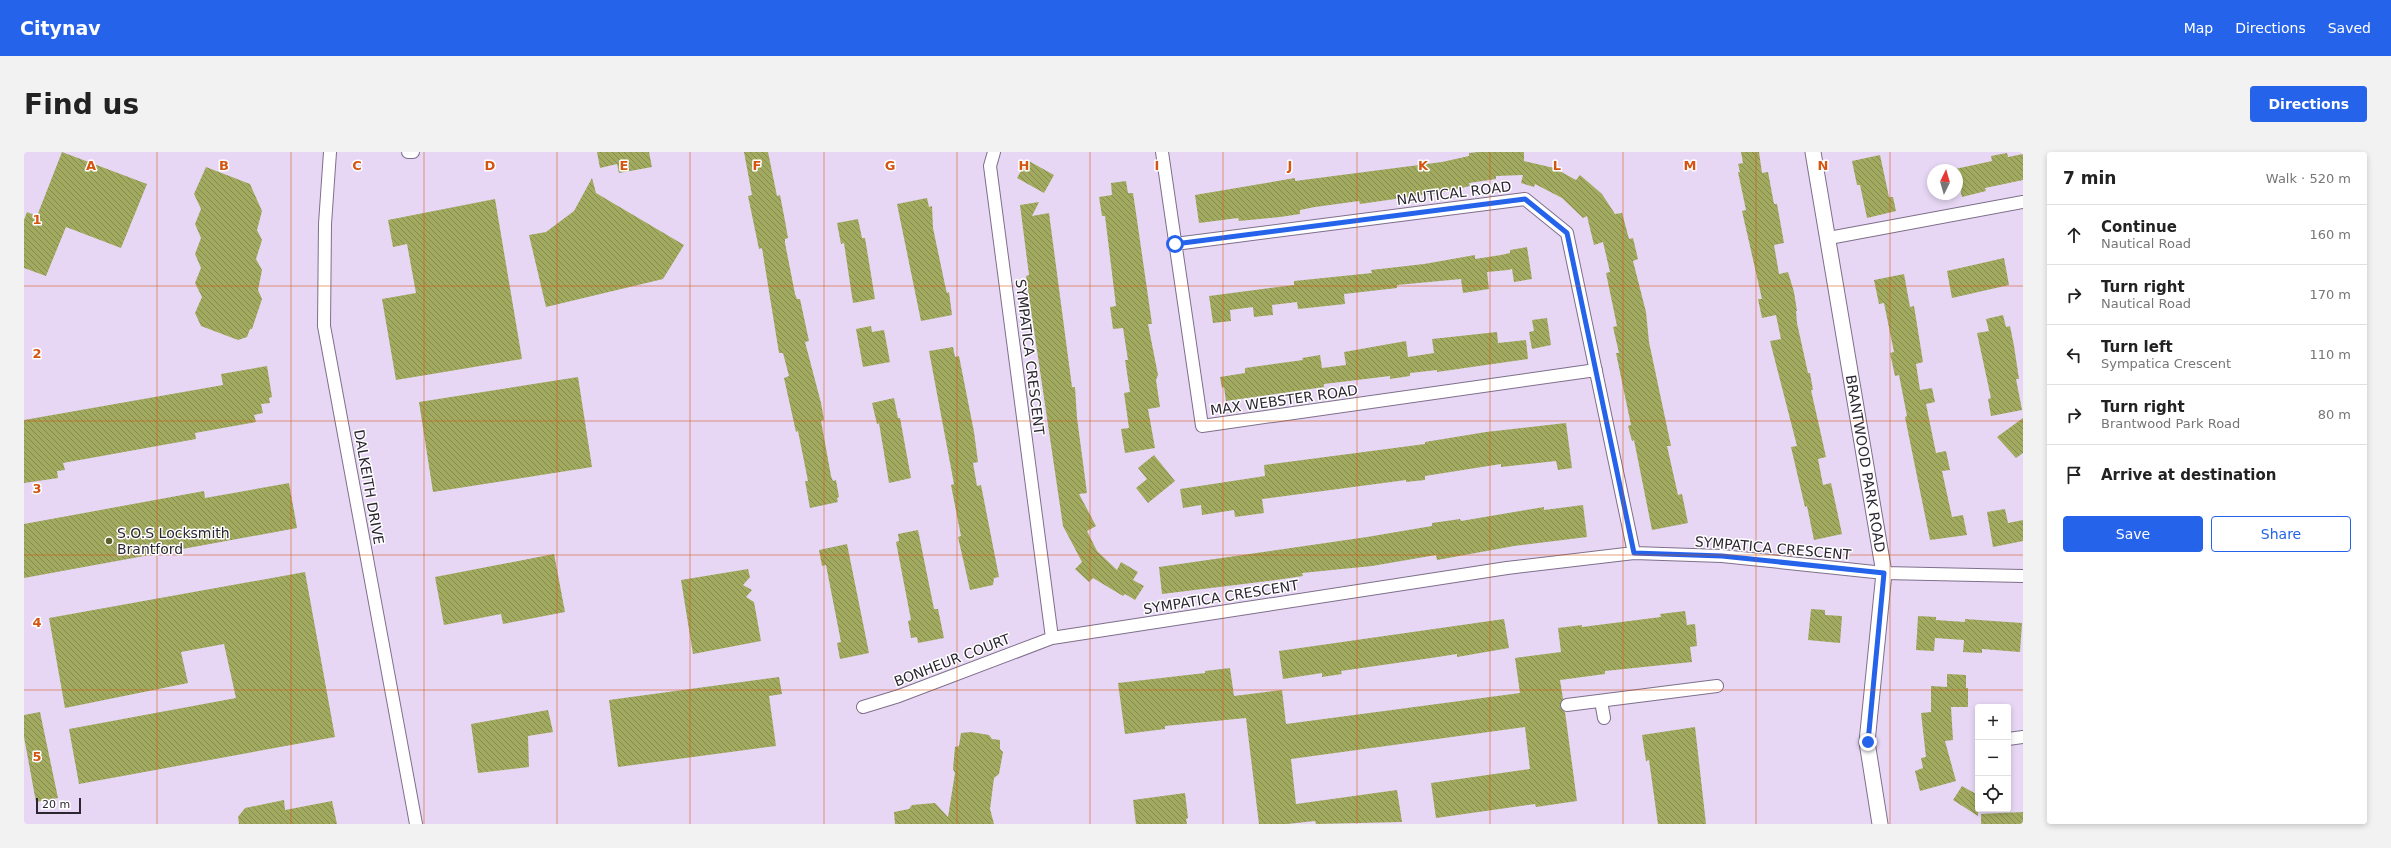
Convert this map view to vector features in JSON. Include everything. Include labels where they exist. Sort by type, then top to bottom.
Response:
[{"type":"street","name":"DALKEITH DRIVE","points":[[330,152],[325,224],[324,326],[416,824]]},
{"type":"street","points":[[408,152],[413,152]]},
{"type":"street","name":"SYMPATICA CRESCENT","points":[[994,152],[990,166],[1052,638],[1507,568],[1634,553],[1722,556],[1884,573],[2023,576]]},
{"type":"street","name":"MAX WEBSTER ROAD","points":[[1162,152],[1202,426],[1596,370]]},
{"type":"street","name":"BRANTWOOD PARK ROAD","points":[[1813,152],[1829,238],[1884,573],[1868,742],[1880,824]]},
{"type":"street","name":"NAUTICAL ROAD","points":[[1175,244],[1525,199],[1567,233],[1634,553]]},
{"type":"street","points":[[1829,238],[2023,202]]},
{"type":"street","name":"BONHEUR COURT","points":[[863,707],[899,696],[1052,638]]},
{"type":"street","points":[[1567,705],[1717,686]]},
{"type":"street","points":[[1602,701],[1604,718]]},
{"type":"street","points":[[2011,739],[2023,737]]},
{"type":"building","points":[[62,152],[147,184],[121,248],[66,227],[46,276],[24,268],[24,220],[27,212],[37,216]]},
{"type":"building","points":[[597,152],[649,152],[652,167],[619,173],[617,164],[600,168]]},
{"type":"building","points":[[744,152],[768,152],[777,196],[780,195],[788,238],[785,239],[785,243],[795,294],[797,299],[800,299],[809,341],[805,342],[821,403],[824,420],[821,421],[831,476],[833,481],[836,480],[839,497],[837,498],[838,502],[810,508],[805,481],[808,481],[798,431],[796,432],[784,378],[789,376],[783,353],[779,353],[762,248],[759,249],[748,196],[752,195]]},
{"type":"building","points":[[1524,152],[1524,161],[1554,168],[1576,180],[1580,175],[1602,194],[1615,214],[1622,213],[1629,239],[1633,238],[1638,259],[1633,261],[1646,312],[1649,342],[1671,446],[1667,446],[1678,495],[1682,494],[1688,523],[1652,530],[1634,440],[1632,441],[1628,426],[1631,425],[1616,353],[1619,353],[1613,327],[1617,326],[1606,273],[1610,272],[1603,242],[1594,245],[1587,216],[1583,218],[1562,198],[1535,184],[1534,187],[1521,183],[1523,175],[1496,176],[1496,179],[1469,183],[1470,186],[1444,192],[1360,204],[1359,201],[1315,207],[1300,210],[1300,214],[1280,217],[1239,221],[1238,218],[1199,223],[1195,195],[1295,178],[1295,181],[1442,162],[1469,156],[1469,153]]},
{"type":"building","points":[[1741,152],[1759,152],[1762,173],[1768,172],[1774,204],[1777,204],[1784,243],[1774,245],[1779,274],[1788,272],[1794,292],[1797,323],[1808,373],[1810,373],[1813,390],[1811,390],[1826,457],[1818,459],[1823,485],[1831,483],[1842,534],[1814,540],[1807,506],[1805,507],[1791,447],[1797,446],[1770,341],[1781,339],[1776,315],[1762,318],[1758,299],[1762,299],[1742,211],[1746,210],[1738,172],[1740,172],[1738,164],[1743,163]]},
{"type":"building","points":[[2007,153],[2008,157],[2023,154],[2023,180],[1985,188],[1986,191],[1963,197],[1963,167],[1992,161],[1991,156]]},
{"type":"building","points":[[1880,155],[1889,197],[1893,197],[1896,211],[1867,218],[1860,185],[1857,185],[1852,161]]},
{"type":"building","points":[[1027,160],[1054,175],[1044,193],[1017,178]]},
{"type":"building","points":[[206,167],[250,184],[262,211],[257,230],[262,240],[256,259],[262,270],[258,290],[262,299],[252,329],[250,329],[247,337],[238,340],[201,326],[195,313],[202,297],[195,283],[201,268],[195,254],[201,238],[195,224],[201,209],[194,194]]},
{"type":"building","points":[[592,178],[596,193],[684,245],[663,279],[546,307],[529,235],[546,232],[574,211]]},
{"type":"building","points":[[1126,181],[1128,193],[1133,193],[1152,324],[1148,324],[1158,375],[1156,380],[1160,407],[1148,409],[1155,448],[1125,453],[1121,429],[1129,428],[1124,393],[1130,392],[1125,360],[1128,360],[1123,328],[1113,329],[1110,307],[1116,306],[1105,216],[1102,216],[1099,197],[1112,195],[1111,183]]},
{"type":"building","points":[[927,198],[929,207],[932,206],[933,228],[947,293],[949,292],[952,315],[921,321],[897,204]]},
{"type":"building","points":[[495,199],[522,359],[396,380],[382,299],[416,293],[407,244],[393,247],[388,220]]},
{"type":"building","points":[[1039,202],[1032,216],[1049,213],[1072,387],[1075,387],[1077,418],[1087,493],[1079,494],[1096,526],[1087,531],[1097,551],[1117,570],[1121,562],[1138,572],[1133,580],[1144,586],[1135,600],[1125,594],[1123,596],[1093,578],[1089,582],[1075,569],[1082,562],[1063,526],[1026,276],[1029,275],[1020,205]]},
{"type":"building","points":[[858,219],[862,238],[865,238],[875,299],[853,303],[844,243],[841,244],[837,223]]},
{"type":"building","points":[[1527,247],[1532,279],[1514,282],[1512,269],[1487,272],[1489,289],[1463,293],[1461,279],[1397,285],[1397,288],[1344,294],[1345,304],[1298,309],[1297,302],[1272,305],[1273,315],[1254,317],[1253,307],[1230,310],[1231,321],[1213,323],[1209,296],[1294,285],[1294,281],[1372,273],[1371,270],[1424,264],[1475,255],[1475,259],[1501,255],[1510,253],[1510,250]]},
{"type":"building","points":[[2004,258],[2009,285],[1952,298],[1947,271]]},
{"type":"building","points":[[1904,274],[1910,307],[1914,306],[1923,362],[1916,364],[1920,390],[1932,388],[1935,402],[1926,404],[1936,453],[1946,451],[1950,470],[1942,471],[1952,517],[1963,515],[1967,535],[1930,540],[1905,417],[1907,416],[1899,375],[1895,376],[1890,353],[1894,352],[1884,303],[1879,304],[1874,280]]},
{"type":"building","points":[[2003,315],[2006,327],[2010,326],[2014,346],[2019,379],[2016,379],[2022,410],[1991,416],[1988,399],[1991,398],[1977,333],[1989,331],[1986,319]]},
{"type":"building","points":[[1547,318],[1551,345],[1532,349],[1529,332],[1534,331],[1532,320]]},
{"type":"building","points":[[871,326],[872,332],[884,330],[890,362],[863,367],[856,329]]},
{"type":"building","points":[[1497,332],[1498,343],[1526,340],[1528,359],[1437,372],[1437,370],[1410,373],[1410,376],[1390,379],[1390,376],[1324,384],[1324,387],[1226,401],[1224,387],[1222,388],[1220,377],[1245,373],[1245,368],[1303,360],[1302,358],[1320,355],[1322,368],[1346,365],[1344,352],[1406,341],[1408,357],[1434,353],[1432,339]]},
{"type":"building","points":[[953,347],[955,357],[959,356],[974,432],[978,462],[973,463],[977,486],[981,485],[999,577],[994,578],[993,585],[970,590],[958,537],[961,536],[951,485],[954,484],[929,351]]},
{"type":"building","points":[[267,366],[272,397],[269,398],[270,403],[261,404],[263,413],[254,415],[256,422],[195,433],[196,439],[63,463],[65,470],[57,471],[58,478],[24,483],[24,420],[223,385],[221,374]]},
{"type":"building","points":[[578,377],[592,467],[433,492],[419,402]]},
{"type":"building","points":[[894,398],[898,418],[900,418],[911,478],[889,483],[879,423],[877,424],[872,403]]},
{"type":"building","points":[[2023,418],[2023,453],[2016,458],[1997,437]]},
{"type":"building","points":[[1566,423],[1572,468],[1558,470],[1556,461],[1501,467],[1501,464],[1425,476],[1425,480],[1406,482],[1406,480],[1262,499],[1264,513],[1235,517],[1234,510],[1202,515],[1201,505],[1183,508],[1180,489],[1265,476],[1264,465],[1425,444],[1425,442],[1486,432]]},
{"type":"building","points":[[1154,455],[1175,481],[1148,503],[1136,488],[1147,479],[1138,468]]},
{"type":"building","points":[[289,483],[297,528],[24,578],[24,524],[204,491],[205,498]]},
{"type":"building","points":[[1583,505],[1587,537],[1514,546],[1437,560],[1436,555],[1372,566],[1302,573],[1303,576],[1276,580],[1162,594],[1159,567],[1367,537],[1432,526],[1432,523],[1460,519],[1461,521],[1544,507],[1544,510]]},
{"type":"building","points":[[2005,509],[2008,523],[2023,520],[2023,541],[1993,547],[1987,512]]},
{"type":"building","points":[[918,530],[934,609],[938,609],[944,638],[918,643],[917,637],[911,638],[908,621],[911,620],[896,542],[899,541],[898,534]]},
{"type":"building","points":[[847,544],[869,653],[840,659],[837,643],[841,642],[826,565],[822,566],[819,550]]},
{"type":"building","points":[[554,554],[565,612],[503,624],[501,614],[444,625],[435,577]]},
{"type":"building","points":[[748,569],[750,577],[743,585],[752,590],[746,597],[754,602],[761,641],[693,654],[681,580]]},
{"type":"building","points":[[305,572],[335,737],[79,784],[69,729],[236,698],[224,644],[181,652],[188,683],[65,708],[49,618]]},
{"type":"building","points":[[1811,609],[1825,610],[1825,615],[1842,616],[1840,643],[1808,640]]},
{"type":"building","points":[[1685,611],[1687,625],[1695,624],[1697,646],[1690,647],[1692,662],[1605,671],[1605,674],[1560,680],[1563,699],[1560,706],[1565,712],[1577,801],[1536,807],[1535,804],[1436,818],[1431,783],[1530,769],[1525,727],[1291,759],[1296,804],[1397,790],[1402,822],[1316,824],[1315,821],[1287,824],[1259,824],[1246,718],[1165,726],[1165,729],[1125,734],[1118,683],[1205,673],[1205,671],[1230,668],[1234,696],[1282,690],[1286,724],[1520,693],[1515,658],[1561,652],[1558,628],[1582,625],[1582,627],[1661,617],[1660,614]]},
{"type":"building","points":[[1918,616],[1936,617],[1936,620],[1965,622],[1965,619],[2022,623],[2020,652],[1982,649],[1982,653],[1963,652],[1964,640],[1935,638],[1934,651],[1916,650]]},
{"type":"building","points":[[1504,619],[1509,648],[1457,657],[1457,654],[1341,671],[1342,674],[1322,677],[1322,673],[1283,679],[1279,651]]},
{"type":"building","points":[[1947,674],[1966,675],[1966,688],[1968,688],[1968,707],[1951,707],[1953,740],[1945,741],[1956,781],[1920,791],[1915,771],[1923,768],[1921,758],[1926,757],[1921,713],[1931,712],[1931,686],[1947,687]]},
{"type":"building","points":[[779,677],[782,694],[769,696],[776,746],[618,767],[609,700]]},
{"type":"building","points":[[548,710],[553,732],[528,736],[529,767],[478,773],[471,724]]},
{"type":"building","points":[[40,712],[58,798],[36,802],[24,737],[24,715]]},
{"type":"building","points":[[1695,727],[1706,824],[1658,824],[1649,760],[1646,761],[1642,735]]},
{"type":"building","points":[[971,732],[989,735],[992,739],[1000,740],[1000,749],[1003,752],[999,774],[994,778],[990,809],[994,824],[895,824],[894,812],[909,809],[912,805],[935,803],[948,817],[955,773],[953,769],[955,747],[959,746],[961,733]]},
{"type":"building","points":[[1962,786],[1975,793],[1975,812],[1978,812],[1978,816],[1953,800]]},
{"type":"building","points":[[1185,793],[1188,818],[1186,819],[1187,824],[1136,824],[1133,800]]},
{"type":"building","points":[[284,800],[285,810],[332,801],[337,824],[239,824],[238,817],[245,808]]},
{"type":"building","points":[[2023,812],[2023,824],[1981,824],[1981,814]]},
{"type":"place","name":"S.O.S Locksmith Brantford","points":[[109,541]]},
{"type":"route","points":[[1175,244],[1525,199],[1567,233],[1634,553],[1722,556],[1884,573],[1868,742]]}]
